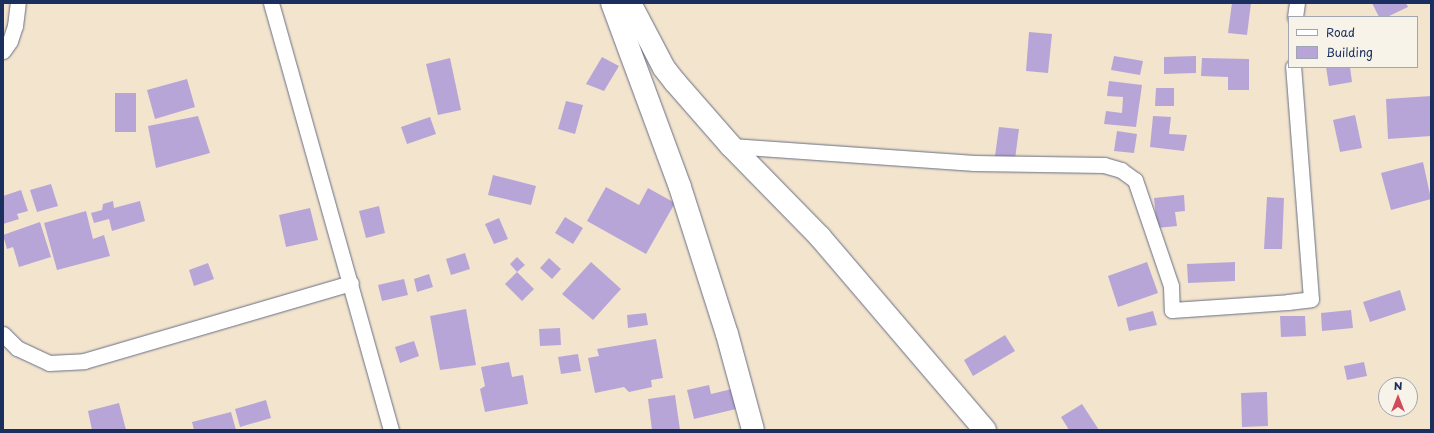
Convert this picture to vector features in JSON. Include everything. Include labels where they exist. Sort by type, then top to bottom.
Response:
[{"type":"street","points":[[612,3],[680,187],[727,334],[753,430]]},
{"type":"street","points":[[630,3],[664,68],[731,146],[820,237],[986,430]]},
{"type":"lane","points":[[3,51],[10,41],[15,26],[18,3]]},
{"type":"lane","points":[[271,3],[351,283],[391,430]]},
{"type":"lane","points":[[1295,16],[1297,3]]},
{"type":"lane","points":[[731,146],[974,163],[1104,165],[1121,170],[1135,180],[1171,286],[1172,310],[1311,299],[1293,68]]},
{"type":"lane","points":[[3,334],[17,348],[49,363],[84,361],[351,283]]},
{"type":"building","points":[[1232,3],[1251,3],[1247,35],[1228,33]]},
{"type":"building","points":[[1372,3],[1406,3],[1408,7],[1389,16],[1378,16]]},
{"type":"building","points":[[1029,32],[1052,34],[1048,73],[1026,71]]},
{"type":"building","points":[[1114,56],[1143,61],[1140,75],[1111,70]]},
{"type":"building","points":[[1196,56],[1196,73],[1164,74],[1164,57]]},
{"type":"building","points":[[602,57],[619,66],[604,91],[586,84]]},
{"type":"building","points":[[450,58],[461,110],[438,115],[426,64]]},
{"type":"building","points":[[1202,58],[1249,59],[1249,90],[1228,90],[1228,77],[1201,76]]},
{"type":"building","points":[[1326,68],[1350,68],[1352,82],[1329,86]]},
{"type":"building","points":[[187,79],[195,107],[155,119],[147,90]]},
{"type":"building","points":[[1109,81],[1142,85],[1136,127],[1104,124],[1106,111],[1122,113],[1123,97],[1107,96]]},
{"type":"building","points":[[1156,88],[1174,88],[1174,106],[1155,106]]},
{"type":"building","points":[[115,93],[136,93],[136,132],[115,132]]},
{"type":"building","points":[[1431,96],[1431,136],[1388,139],[1386,99]]},
{"type":"building","points":[[566,101],[583,105],[575,134],[558,129]]},
{"type":"building","points":[[1355,115],[1362,148],[1340,152],[1333,120]]},
{"type":"building","points":[[198,116],[210,153],[156,168],[148,126]]},
{"type":"building","points":[[1153,116],[1171,117],[1169,134],[1187,135],[1184,151],[1150,147]]},
{"type":"building","points":[[430,117],[436,134],[407,144],[401,127]]},
{"type":"building","points":[[999,127],[1019,129],[1015,159],[995,156]]},
{"type":"building","points":[[1117,131],[1137,134],[1134,153],[1114,151]]},
{"type":"building","points":[[1423,162],[1431,199],[1391,210],[1381,173]]},
{"type":"building","points":[[493,175],[536,186],[531,205],[488,195]]},
{"type":"building","points":[[51,184],[58,206],[37,212],[30,190]]},
{"type":"building","points":[[606,187],[639,205],[648,188],[675,203],[646,254],[587,221]]},
{"type":"building","points":[[21,190],[28,211],[17,214],[19,219],[3,224],[3,196]]},
{"type":"building","points":[[1184,195],[1185,211],[1175,212],[1177,226],[1157,228],[1154,198]]},
{"type":"building","points":[[1267,197],[1284,198],[1282,249],[1264,249]]},
{"type":"building","points":[[113,201],[114,208],[140,201],[145,221],[112,231],[109,219],[94,223],[91,213],[102,210],[103,204]]},
{"type":"building","points":[[379,206],[385,233],[366,238],[359,211]]},
{"type":"building","points":[[310,208],[318,240],[286,247],[279,215]]},
{"type":"building","points":[[86,211],[93,239],[104,235],[110,256],[57,270],[44,223]]},
{"type":"building","points":[[565,217],[583,228],[573,244],[555,233]]},
{"type":"building","points":[[499,218],[508,239],[494,244],[485,224]]},
{"type":"building","points":[[40,222],[51,257],[19,267],[13,247],[7,249],[3,235]]},
{"type":"building","points":[[465,253],[470,269],[451,275],[446,259]]},
{"type":"building","points":[[517,257],[525,265],[517,272],[510,264]]},
{"type":"building","points":[[549,258],[561,269],[552,279],[540,268]]},
{"type":"building","points":[[591,262],[621,289],[593,320],[562,294]]},
{"type":"building","points":[[1147,262],[1158,293],[1118,307],[1108,276]]},
{"type":"building","points":[[1235,262],[1235,281],[1188,283],[1187,264]]},
{"type":"building","points":[[208,263],[214,279],[194,286],[189,270]]},
{"type":"building","points":[[517,272],[534,289],[522,301],[505,284]]},
{"type":"building","points":[[429,274],[433,287],[417,292],[414,279]]},
{"type":"building","points":[[404,279],[408,295],[382,301],[378,285]]},
{"type":"building","points":[[1400,290],[1406,310],[1370,322],[1363,302]]},
{"type":"building","points":[[466,309],[476,365],[440,370],[430,316]]},
{"type":"building","points":[[1351,310],[1353,328],[1322,331],[1321,313]]},
{"type":"building","points":[[1153,311],[1157,325],[1129,331],[1126,318]]},
{"type":"building","points":[[646,313],[648,325],[628,328],[627,315]]},
{"type":"building","points":[[1280,316],[1305,316],[1306,336],[1281,337]]},
{"type":"building","points":[[560,328],[561,345],[540,346],[539,329]]},
{"type":"building","points":[[1005,335],[1015,351],[973,376],[964,360]]},
{"type":"building","points":[[656,339],[663,378],[651,380],[652,387],[629,392],[624,387],[595,393],[588,358],[599,356],[597,349]]},
{"type":"building","points":[[414,341],[419,356],[400,363],[395,347]]},
{"type":"building","points":[[578,354],[581,371],[561,374],[558,357]]},
{"type":"building","points":[[509,362],[512,377],[523,375],[528,404],[485,412],[480,389],[485,386],[481,367]]},
{"type":"building","points":[[1364,362],[1367,376],[1347,380],[1344,366]]},
{"type":"building","points":[[709,385],[711,394],[732,389],[736,409],[694,419],[687,390]]},
{"type":"building","points":[[1267,392],[1268,426],[1242,427],[1241,393]]},
{"type":"building","points":[[675,395],[680,430],[652,430],[648,399]]},
{"type":"building","points":[[266,400],[271,418],[240,427],[235,409]]},
{"type":"building","points":[[119,403],[126,430],[92,430],[88,411]]},
{"type":"building","points":[[1082,404],[1099,430],[1069,430],[1061,417]]},
{"type":"building","points":[[231,412],[236,430],[194,430],[192,422]]}]
